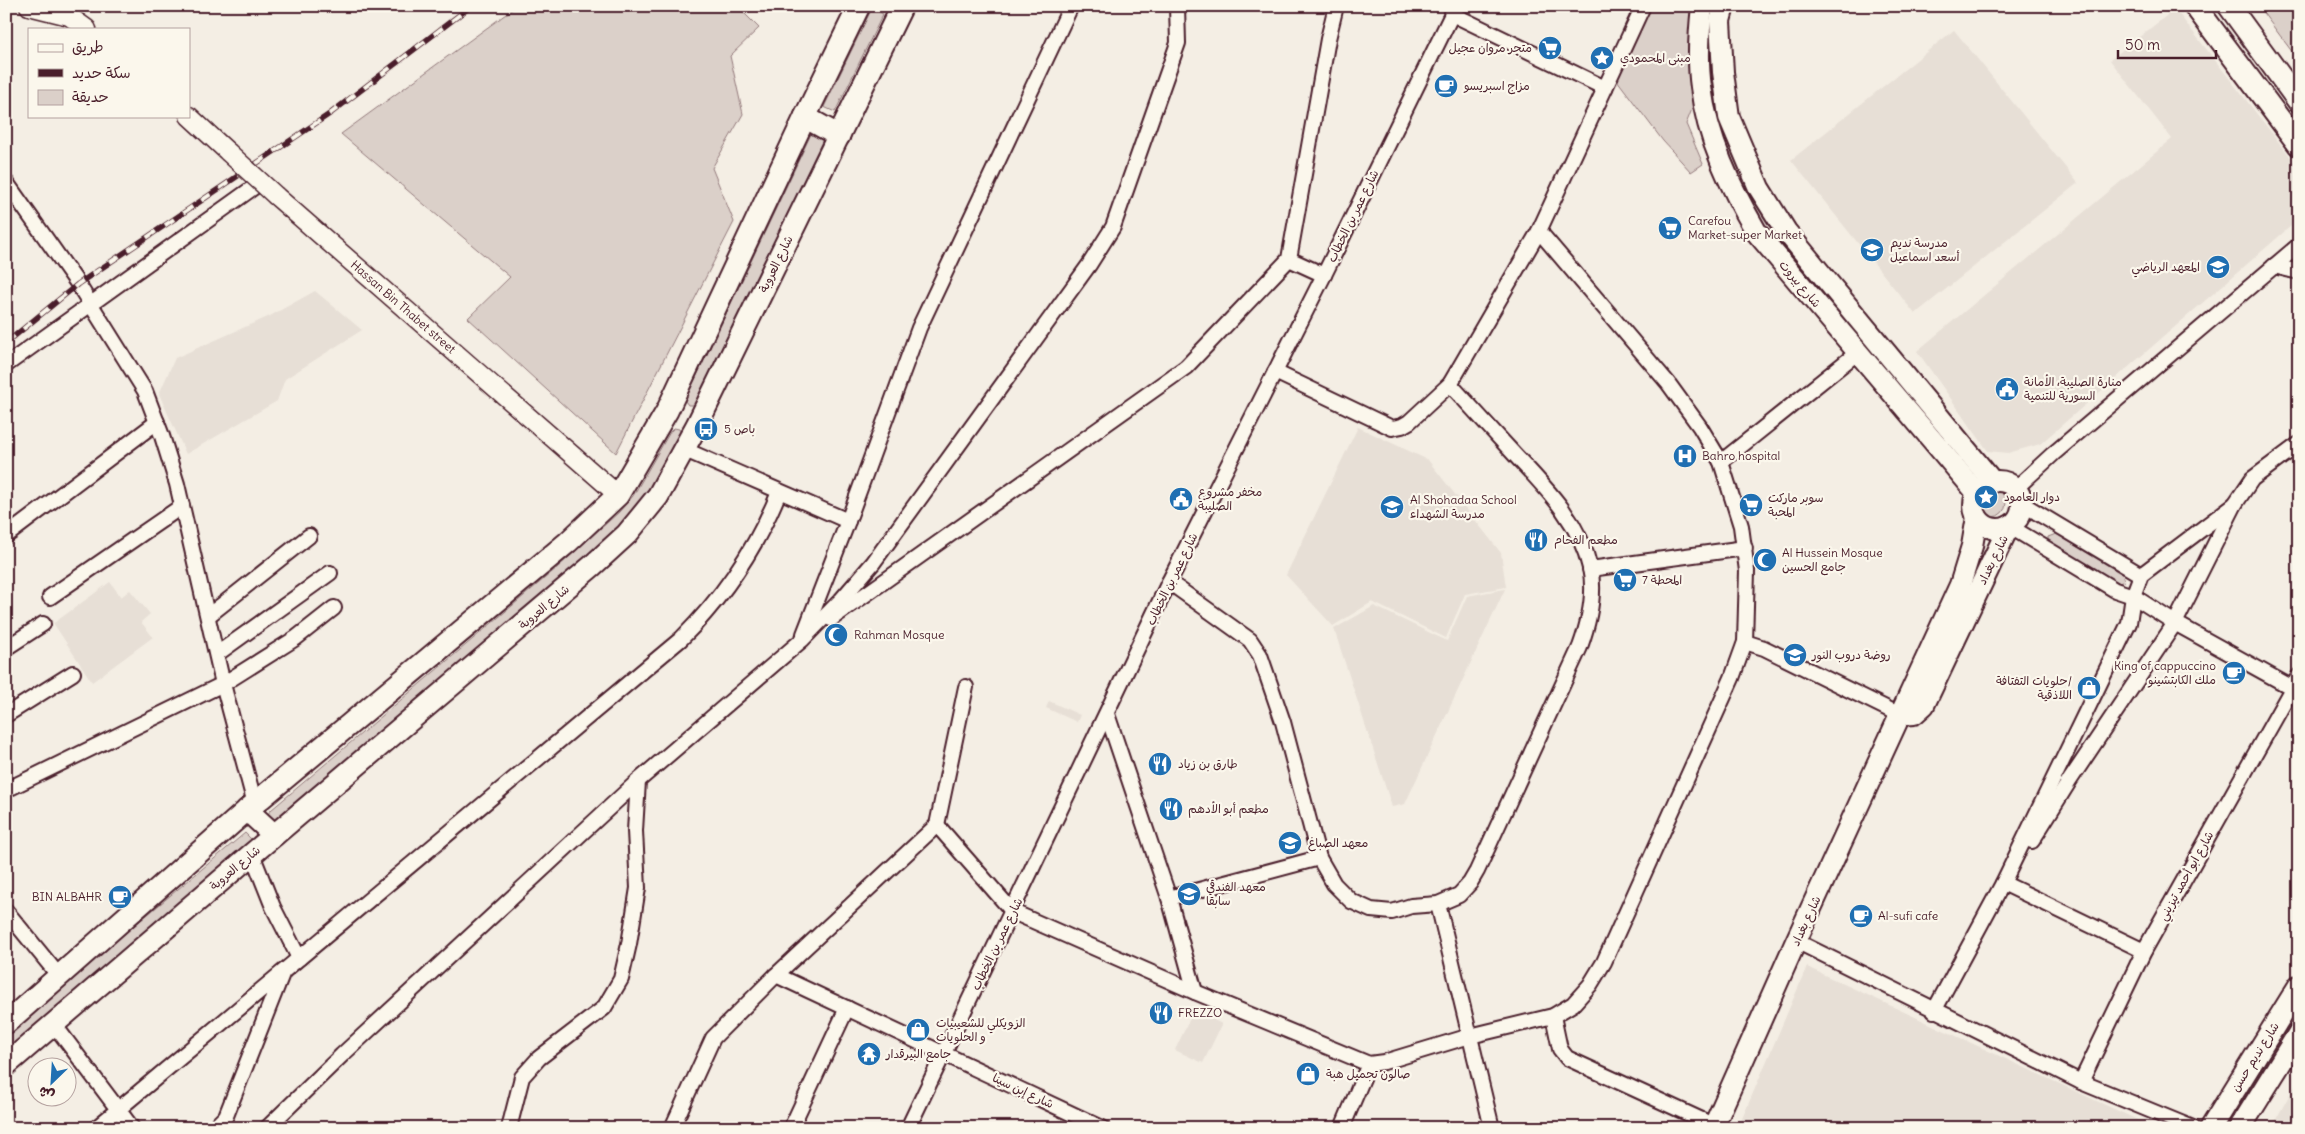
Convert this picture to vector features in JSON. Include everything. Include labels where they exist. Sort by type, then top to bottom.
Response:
[{"type":"main road","points":[[6,1023],[251,807],[568,542],[618,495],[667,411],[804,117],[860,6]]},
{"type":"main road","name":"شارع العروبة","points":[[6,1065],[53,1023],[592,566],[627,534],[658,496],[697,425],[902,6]]},
{"type":"main road","name":"شارع بيروت","points":[[1702,6],[1699,39],[1701,87],[1711,132],[1736,197],[1757,233],[1857,353],[1985,488]]},
{"type":"main road","name":"شارع بيروت","points":[[1724,6],[1721,30],[1723,72],[1729,116],[1759,188],[1786,231],[1985,488]]},
{"type":"main road","points":[[2194,6],[2299,145]]},
{"type":"main road","points":[[2229,6],[2299,102]]},
{"type":"main road","points":[[804,117],[839,136]]},
{"type":"main road","points":[[1736,197],[1759,188]]},
{"type":"main road","points":[[667,411],[697,425]]},
{"type":"main road","points":[[2005,483],[2018,496],[2019,516],[2009,526],[1995,529],[1982,523],[1977,517],[1974,505],[1985,488],[2005,483]]},
{"type":"main road","name":"شارع بغداد","points":[[1714,1127],[1796,941],[1960,585],[1972,546],[1977,517]]},
{"type":"main road","name":"شارع بغداد","points":[[1900,715],[1914,714],[1924,705],[2009,526]]},
{"type":"main road","points":[[251,807],[274,835]]},
{"type":"main road","name":"شارع نديم حسن","points":[[2211,1128],[2299,986]]},
{"type":"main road","name":"شارع نديم حسن","points":[[2240,1128],[2299,1033]]},
{"type":"street","points":[[29,6],[69,16],[86,28]]},
{"type":"street","points":[[802,640],[919,328],[1070,6]]},
{"type":"street","points":[[802,640],[873,564],[1088,265],[1113,227],[1178,43],[1177,6]]},
{"type":"street","points":[[267,1128],[342,1055],[638,781],[802,640],[1186,367],[1289,259],[1328,40],[1336,6]]},
{"type":"street","points":[[1275,372],[1392,428],[1409,422],[1450,384],[1539,231],[1644,6]]},
{"type":"street","points":[[1454,10],[1605,88]]},
{"type":"street","name":"شارع عمر بن الخطاب","points":[[908,1128],[1013,912],[1169,582],[1324,276],[1454,10]]},
{"type":"street","name":"Hassan Bin Thabet street","points":[[190,117],[276,196],[618,495]]},
{"type":"street","points":[[6,182],[91,304],[145,391],[157,422],[182,506],[251,807]]},
{"type":"street","points":[[6,365],[261,182]]},
{"type":"street","points":[[937,825],[1013,912],[1195,992],[1369,1064],[1384,1062],[1470,1036],[1553,1016],[1573,1004],[1590,985],[1604,962],[1732,678],[1745,642],[1748,594],[1745,548],[1736,504],[1721,462],[1700,427],[1668,383],[1539,231]]},
{"type":"street","points":[[2141,575],[2018,496],[2052,454],[2299,244]]},
{"type":"street","points":[[1289,259],[1324,276]]},
{"type":"street","points":[[2274,266],[2299,272]]},
{"type":"street","points":[[1721,462],[1857,353]]},
{"type":"street","points":[[1169,582],[1250,640],[1260,655],[1283,722],[1319,858],[1334,884],[1351,901],[1371,910],[1392,912],[1411,906],[1438,904],[1459,895],[1477,871],[1580,647],[1590,616],[1592,592],[1590,568],[1583,546],[1559,503],[1450,384]]},
{"type":"street","points":[[6,536],[157,422]]},
{"type":"street","points":[[2003,883],[2175,623],[2235,504],[2252,478],[2299,444]]},
{"type":"street","points":[[683,449],[848,521]]},
{"type":"street","points":[[96,1128],[681,639],[716,602],[741,567],[758,538],[779,492]]},
{"type":"street","points":[[1934,1011],[2003,883],[2129,623],[2133,596],[2141,575],[2235,504]]},
{"type":"street","points":[[50,597],[182,506]]},
{"type":"street","points":[[2009,526],[2115,590],[2133,596],[2175,623],[2296,685]]},
{"type":"street","points":[[208,616],[309,536]]},
{"type":"street","points":[[1590,568],[1745,548]]},
{"type":"street","points":[[217,654],[330,573]]},
{"type":"street","points":[[6,790],[223,684],[296,638],[334,608]]},
{"type":"street","points":[[6,648],[43,624]]},
{"type":"street","points":[[1745,642],[1764,648],[1900,715]]},
{"type":"street","points":[[6,715],[73,673]]},
{"type":"street","name":"شارع ابو أحمد تيزيني","points":[[2082,1082],[2144,951],[2296,685]]},
{"type":"street","points":[[672,1128],[713,1038],[776,975],[937,825],[966,687]]},
{"type":"street","points":[[1107,714],[1169,898],[1195,992]]},
{"type":"street","points":[[509,1128],[522,1077],[539,1058],[604,1008],[621,979],[638,888],[635,831],[638,781]]},
{"type":"street","points":[[252,854],[273,907],[299,958]]},
{"type":"street","points":[[1169,898],[1319,858]]},
{"type":"street","points":[[2003,883],[2144,951]]},
{"type":"street","points":[[1438,904],[1492,1128]]},
{"type":"street","points":[[6,911],[59,976]]},
{"type":"street","points":[[1796,941],[1934,1011],[2082,1082],[2192,1128]]},
{"type":"street","points":[[214,1128],[226,1116],[282,972]]},
{"type":"street","name":"شارع إبن سينا","points":[[776,975],[1102,1128]]},
{"type":"street","points":[[791,1128],[847,1008]]},
{"type":"street","points":[[1553,1016],[1560,1049],[1567,1058],[1714,1127]]},
{"type":"street","points":[[53,1023],[132,1128]]},
{"type":"street","points":[[1342,1128],[1369,1064]]},
{"type":"shaded area","points":[[2175,9],[2299,168],[2299,219],[2040,444],[2008,453],[1988,451],[1917,351],[2172,139],[2110,60]]},
{"type":"shaded area","points":[[1954,30],[2078,183],[1915,314],[1791,160]]},
{"type":"shaded area","points":[[315,291],[362,330],[285,379],[277,401],[186,454],[159,394],[175,358],[270,316]]},
{"type":"shaded area","name":"Al Shohadaa School مدرسة الشهداء","points":[[1358,427],[1428,460],[1501,553],[1506,587],[1465,594],[1446,638],[1372,602],[1333,626],[1286,575]]},
{"type":"shaded area","points":[[110,582],[121,597],[130,590],[150,614],[141,622],[153,637],[92,682],[50,618],[54,623]]},
{"type":"shaded area","points":[[1505,589],[1405,804],[1392,807],[1334,629],[1374,606],[1447,641],[1467,596]]},
{"type":"shaded area","points":[[1049,701],[1080,715],[1077,722],[1046,708]]},
{"type":"shaded area","points":[[1807,967],[2155,1128],[1738,1128]]},
{"type":"shaded area","points":[[1194,1010],[1222,1024],[1203,1063],[1175,1050]]},
{"type":"shaded area","points":[[2299,1078],[2299,1128],[2271,1128]]},
{"type":"green space","points":[[517,6],[737,6],[759,28],[730,56],[743,114],[712,168],[734,222],[616,453],[468,318],[510,277],[341,134]]},
{"type":"green space","points":[[1643,6],[1693,6],[1701,87],[1686,124],[1703,164],[1691,172],[1663,141],[1617,80],[1605,88]]},
{"type":"green space","points":[[1709,6],[1716,6],[1717,92],[1728,141],[1744,180],[1738,184],[1715,118],[1706,51]]},
{"type":"green space","points":[[2258,6],[2299,6],[2299,61]]},
{"type":"green space","points":[[872,8],[883,14],[835,112],[824,107]]},
{"type":"green space","points":[[812,132],[824,137],[697,405],[688,405],[685,401]]},
{"type":"green space","points":[[1752,199],[1783,241],[1956,453],[1773,242],[1750,201]]},
{"type":"green space","points":[[674,428],[679,429],[682,435],[657,482],[611,536],[276,821],[269,819],[268,814],[271,810],[558,567],[619,512],[633,496]]},
{"type":"green space","points":[[1992,489],[2002,493],[2006,503],[2002,513],[1992,517],[1982,513],[1978,503],[1982,493]]},
{"type":"green space","points":[[2056,534],[2122,574],[2124,581],[2117,584],[2048,544],[2048,537]]},
{"type":"green space","points":[[245,833],[253,841],[6,1051],[6,1033]]},
{"type":"railway","points":[[6,343],[78,284],[331,113],[471,6]]},
{"type":"place","name":"متجر مروان عجيل","points":[[1550,48]]},
{"type":"place","name":"مبنى المحمودي","points":[[1602,58]]},
{"type":"place","name":"مزاج اسبريسو","points":[[1446,86]]},
{"type":"place","name":"Carefou Market-super Market","points":[[1670,228]]},
{"type":"place","name":"مدرسة نديم أسعد اسماعيل","points":[[1872,250]]},
{"type":"place","name":"المعهد الرياضي","points":[[2218,267]]},
{"type":"place","name":"منارة الصليبة، الأمانة السورية للتنمية","points":[[2007,389]]},
{"type":"place","name":"باص 5","points":[[706,429]]},
{"type":"place","name":"Bahro hospital","points":[[1685,456]]},
{"type":"place","name":"دوار العامود","points":[[1986,497]]},
{"type":"place","name":"مخفر مشروع الصليبة","points":[[1181,499]]},
{"type":"place","name":"سوبر ماركت المحبة","points":[[1751,505]]},
{"type":"place","name":"Al Shohadaa School مدرسة الشهداء","points":[[1392,507]]},
{"type":"place","name":"مطعم الفحام","points":[[1536,540]]},
{"type":"place","name":"Al Hussein Mosque جامع الحسين","points":[[1765,560]]},
{"type":"place","name":"المحطة 7","points":[[1625,580]]},
{"type":"place","name":"Rahman Mosque","points":[[836,635]]},
{"type":"place","name":"روضة دروب النور","points":[[1795,655]]},
{"type":"place","name":"King of cappuccino ملك الكابتشينو","points":[[2234,673]]},
{"type":"place","name":"حلويات التفتافة/ اللاذقية","points":[[2089,688]]},
{"type":"place","name":"طارق بن زياد","points":[[1160,764]]},
{"type":"place","name":"مطعم أبو الأدهم","points":[[1171,809]]},
{"type":"place","name":"معهد الصباغ","points":[[1290,843]]},
{"type":"place","name":"معهد الفندقي سابقا","points":[[1189,894]]},
{"type":"place","name":"BIN ALBAHR","points":[[120,897]]},
{"type":"place","name":"Al-sufi cafe","points":[[1861,916]]},
{"type":"place","name":"FREZZO","points":[[1161,1013]]},
{"type":"place","name":"الزويكلي للشعيبيات و الحلويات","points":[[918,1030]]},
{"type":"place","name":"جامع البيرقدار","points":[[869,1054]]},
{"type":"place","name":"صالون تجميل هبة","points":[[1308,1074]]}]
